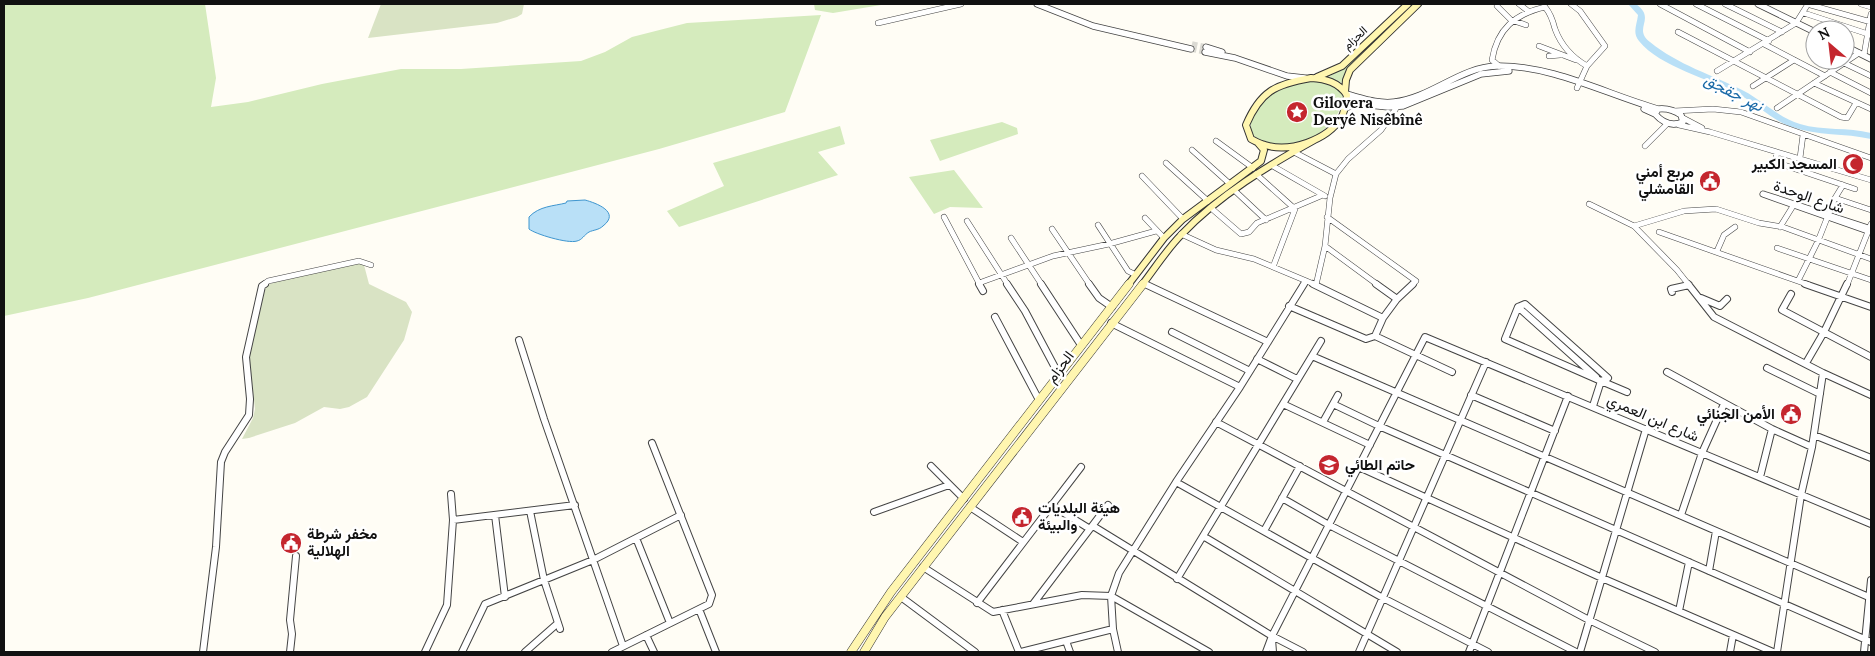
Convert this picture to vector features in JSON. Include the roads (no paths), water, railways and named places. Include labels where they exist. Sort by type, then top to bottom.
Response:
[{"type":"main road","name":"الحزام","points":[[1308,78],[1325,74],[1342,66],[1408,4]]},
{"type":"main road","name":"الحزام","points":[[1346,93],[1346,80],[1350,70],[1418,4]]},
{"type":"main road","points":[[1255,171],[1264,156],[1264,150],[1247,132],[1247,120],[1258,100],[1280,86],[1308,78],[1331,81],[1346,93],[1345,108],[1338,122],[1316,139],[1283,149],[1270,148],[1258,143]]},
{"type":"main road","name":"الحزام","points":[[852,652],[877,610],[1164,238],[1183,219],[1209,204],[1255,171],[1271,165],[1292,151],[1316,139]]},
{"type":"main road","name":"الحزام","points":[[864,652],[901,596],[923,567],[1181,234],[1209,204]]},
{"type":"street","points":[[878,23],[962,4]]},
{"type":"street","points":[[1037,4],[1062,15],[1093,24],[1163,43],[1191,46]]},
{"type":"street","points":[[1520,4],[1528,11]]},
{"type":"street","points":[[1571,4],[1580,10],[1605,46],[1587,66],[1578,86]]},
{"type":"street","points":[[1664,4],[1750,52]]},
{"type":"street","points":[[1696,4],[1825,76]]},
{"type":"street","points":[[1724,4],[1782,32]]},
{"type":"street","points":[[1758,4],[1805,27]]},
{"type":"street","points":[[1716,71],[1766,43],[1796,23],[1808,4],[1871,22]]},
{"type":"street","points":[[1861,4],[1871,7]]},
{"type":"street","points":[[1497,6],[1511,20],[1526,26]]},
{"type":"street","points":[[1499,66],[1492,60],[1492,52],[1500,32],[1511,20],[1528,11],[1545,7],[1555,22],[1556,31],[1576,60]]},
{"type":"street","points":[[1804,13],[1870,34]]},
{"type":"street","points":[[1855,58],[1862,54],[1870,42],[1871,14]]},
{"type":"street","points":[[1678,32],[1796,95],[1845,118],[1847,118],[1856,103]]},
{"type":"street","points":[[1539,46],[1587,66]]},
{"type":"street","points":[[1205,49],[1281,74],[1308,78]]},
{"type":"street","points":[[1855,51],[1871,58]]},
{"type":"street","points":[[1550,56],[1560,55]]},
{"type":"street","points":[[1753,86],[1794,60]]},
{"type":"street","points":[[1346,93],[1384,102],[1397,101],[1409,98],[1476,69],[1499,66],[1528,69],[1657,112],[1706,109],[1734,111],[1756,116],[1802,135],[1871,158]]},
{"type":"street","points":[[1855,68],[1871,76]]},
{"type":"street","points":[[1777,108],[1833,70]]},
{"type":"street","points":[[1345,108],[1357,104],[1397,107],[1416,102],[1470,77],[1492,71],[1524,73],[1578,86]]},
{"type":"street","points":[[1830,72],[1871,92]]},
{"type":"street","points":[[1280,86],[1285,78],[1281,74]]},
{"type":"street","points":[[1814,83],[1871,109]]},
{"type":"street","points":[[1316,285],[1325,246],[1327,217],[1336,174],[1348,159],[1380,130],[1397,107]]},
{"type":"street","points":[[1674,111],[1682,118],[1710,132]]},
{"type":"street","points":[[1657,112],[1659,120],[1667,124],[1710,132],[1871,180]]},
{"type":"street","points":[[1679,125],[1683,122],[1682,118]]},
{"type":"street","points":[[1645,146],[1667,124]]},
{"type":"street","points":[[1800,158],[1802,135]]},
{"type":"street","points":[[1216,141],[1255,171],[1294,209]]},
{"type":"street","points":[[1192,150],[1266,220]]},
{"type":"street","points":[[1292,151],[1336,174]]},
{"type":"street","points":[[1776,152],[1775,162],[1855,189]]},
{"type":"street","points":[[1166,163],[1241,234],[1249,232],[1257,224],[1323,195]]},
{"type":"street","points":[[1271,165],[1330,199]]},
{"type":"street","points":[[1142,176],[1183,219]]},
{"type":"street","points":[[1798,280],[1818,241],[1835,198],[1843,185]]},
{"type":"street","name":"شارع الوحدة","points":[[1829,216],[1794,206],[1763,194],[1870,229]]},
{"type":"street","points":[[1835,198],[1871,210]]},
{"type":"street","points":[[1588,204],[1634,226],[1677,270],[1714,317],[1823,373],[1871,394]]},
{"type":"street","points":[[1780,227],[1794,206]]},
{"type":"street","points":[[1273,267],[1294,209]]},
{"type":"street","points":[[1634,226],[1684,211],[1716,209],[1759,223],[1780,227],[1871,259]]},
{"type":"street","points":[[944,217],[983,291]]},
{"type":"street","points":[[1327,217],[1416,281],[1397,299],[1383,318],[1375,336]]},
{"type":"street","points":[[1145,218],[1164,238]]},
{"type":"street","points":[[968,221],[1025,311],[1059,375]]},
{"type":"street","points":[[1098,225],[1128,271],[1136,275]]},
{"type":"street","points":[[1717,251],[1724,236],[1735,227]]},
{"type":"street","points":[[1052,229],[1101,301],[1112,307]]},
{"type":"street","points":[[1806,363],[1824,332],[1852,274],[1870,229]]},
{"type":"street","points":[[979,283],[1067,253],[1156,231]]},
{"type":"street","points":[[1659,232],[1871,307]]},
{"type":"street","points":[[1181,234],[1216,250],[1239,254],[1273,267],[1316,285],[1383,318]]},
{"type":"street","points":[[1012,238],[1081,345]]},
{"type":"street","points":[[1325,246],[1397,299]]},
{"type":"street","points":[[1777,248],[1871,280]]},
{"type":"street","points":[[203,652],[216,547],[221,462],[225,452],[249,415],[250,399],[246,357],[262,286],[268,281],[359,261],[371,265]]},
{"type":"street","points":[[1124,652],[1117,650],[1113,629],[1111,596],[1119,573],[1132,549],[1240,387],[1306,281]]},
{"type":"street","points":[[1143,283],[1268,342]]},
{"type":"street","points":[[1672,292],[1671,289],[1688,285]]},
{"type":"street","points":[[1791,294],[1782,310],[1871,358]]},
{"type":"street","points":[[1699,298],[1720,306],[1727,299]]},
{"type":"street","points":[[1290,306],[1366,339],[1375,336],[1452,372]]},
{"type":"street","points":[[1593,406],[1602,381],[1608,378],[1583,361],[1518,307],[1505,339],[1602,381],[1627,392]]},
{"type":"street","points":[[995,317],[1039,400]]},
{"type":"street","points":[[1112,323],[1240,387]]},
{"type":"street","points":[[1172,332],[1250,371]]},
{"type":"street","name":"شارع ابن العمري","points":[[1416,355],[1425,337],[1871,524]]},
{"type":"street","points":[[519,340],[544,419],[623,646]]},
{"type":"street","points":[[1177,579],[1321,341]]},
{"type":"street","points":[[1266,652],[1272,636],[1416,355]]},
{"type":"street","points":[[1312,356],[1870,598]]},
{"type":"street","points":[[1257,359],[1297,379]]},
{"type":"street","points":[[1358,652],[1486,362]]},
{"type":"street","points":[[1767,368],[1820,394]]},
{"type":"street","points":[[1667,372],[1772,430],[1812,447]]},
{"type":"street","points":[[1777,652],[1801,495],[1812,447],[1823,373]]},
{"type":"street","points":[[1323,422],[1338,395]]},
{"type":"street","points":[[1471,395],[1555,431]]},
{"type":"street","points":[[1469,652],[1568,396]]},
{"type":"street","points":[[1283,404],[1370,445]]},
{"type":"street","points":[[1333,404],[1379,426],[1868,640]]},
{"type":"street","points":[[1681,516],[1702,453],[1724,404]]},
{"type":"street","points":[[1216,422],[1589,620],[1655,652]]},
{"type":"street","points":[[1580,652],[1646,429]]},
{"type":"street","points":[[1760,478],[1772,430]]},
{"type":"street","points":[[1814,435],[1871,458]]},
{"type":"street","points":[[612,652],[699,610],[709,604],[712,595],[652,443]]},
{"type":"street","points":[[931,466],[964,499]]},
{"type":"street","points":[[1264,531],[1300,466]]},
{"type":"street","points":[[1359,466],[1513,538],[1772,652]]},
{"type":"street","points":[[977,603],[1081,467]]},
{"type":"street","points":[[1176,482],[1382,598],[1488,652]]},
{"type":"street","points":[[874,512],[949,485]]},
{"type":"street","points":[[424,652],[447,605],[453,520],[451,494]]},
{"type":"street","points":[[1282,498],[1329,525],[1576,652]]},
{"type":"street","points":[[453,520],[575,505]]},
{"type":"street","points":[[1033,604],[1108,505]]},
{"type":"street","points":[[1051,506],[1132,549],[1177,579],[1272,636],[1303,652]]},
{"type":"street","points":[[970,507],[1023,542]]},
{"type":"street","points":[[525,652],[540,637],[559,626],[544,580],[530,511]]},
{"type":"street","points":[[495,515],[505,597]]},
{"type":"street","points":[[462,652],[485,604],[593,560],[681,515]]},
{"type":"street","points":[[1709,571],[1716,531]]},
{"type":"street","points":[[1203,536],[1397,652]]},
{"type":"street","points":[[636,538],[670,623]]},
{"type":"street","points":[[290,652],[292,634],[290,620],[296,556]]},
{"type":"street","points":[[1678,611],[1690,562]]},
{"type":"street","points":[[923,567],[993,612],[1082,595],[1111,596],[1208,652]]},
{"type":"street","points":[[1864,652],[1868,640],[1871,580]]},
{"type":"street","points":[[901,596],[975,652]]},
{"type":"street","points":[[699,610],[716,652]]},
{"type":"street","points":[[1002,610],[1020,652],[1113,629]]},
{"type":"street","points":[[1730,652],[1733,634]]},
{"type":"street","points":[[646,635],[654,652]]},
{"type":"street","points":[[1272,636],[1273,652]]},
{"type":"street","points":[[1066,641],[1070,652]]},
{"type":"water","points":[[585,200],[605,209],[609,216],[608,221],[601,227],[589,232],[579,240],[573,242],[559,240],[529,229],[529,217],[533,213],[547,207],[566,203],[567,201]]},
{"type":"waterway","name":"نهر جقجق","points":[[1632,4],[1638,8],[1642,15],[1639,25],[1639,33],[1642,38],[1655,50],[1679,65],[1742,93],[1790,124],[1814,130],[1862,133],[1871,136]]},
{"type":"tunnel","points":[[1192,44],[1206,47]]},
{"type":"tunnel","points":[[1191,49],[1205,52]]},
{"type":"place","name":"Gilovera Deryê Nisêbînê","points":[[1297,112]]},
{"type":"place","name":"المسجد الكبير","points":[[1853,164]]},
{"type":"place","name":"مربع أمني القامشلي","points":[[1710,181]]},
{"type":"place","name":"الأمن الجنائي","points":[[1791,414]]},
{"type":"place","name":"حاتم الطائي","points":[[1329,465]]},
{"type":"place","name":"هيئة البلديات والبيئة","points":[[1022,517]]},
{"type":"place","name":"مخفر شرطة الهلالية","points":[[291,543]]}]
